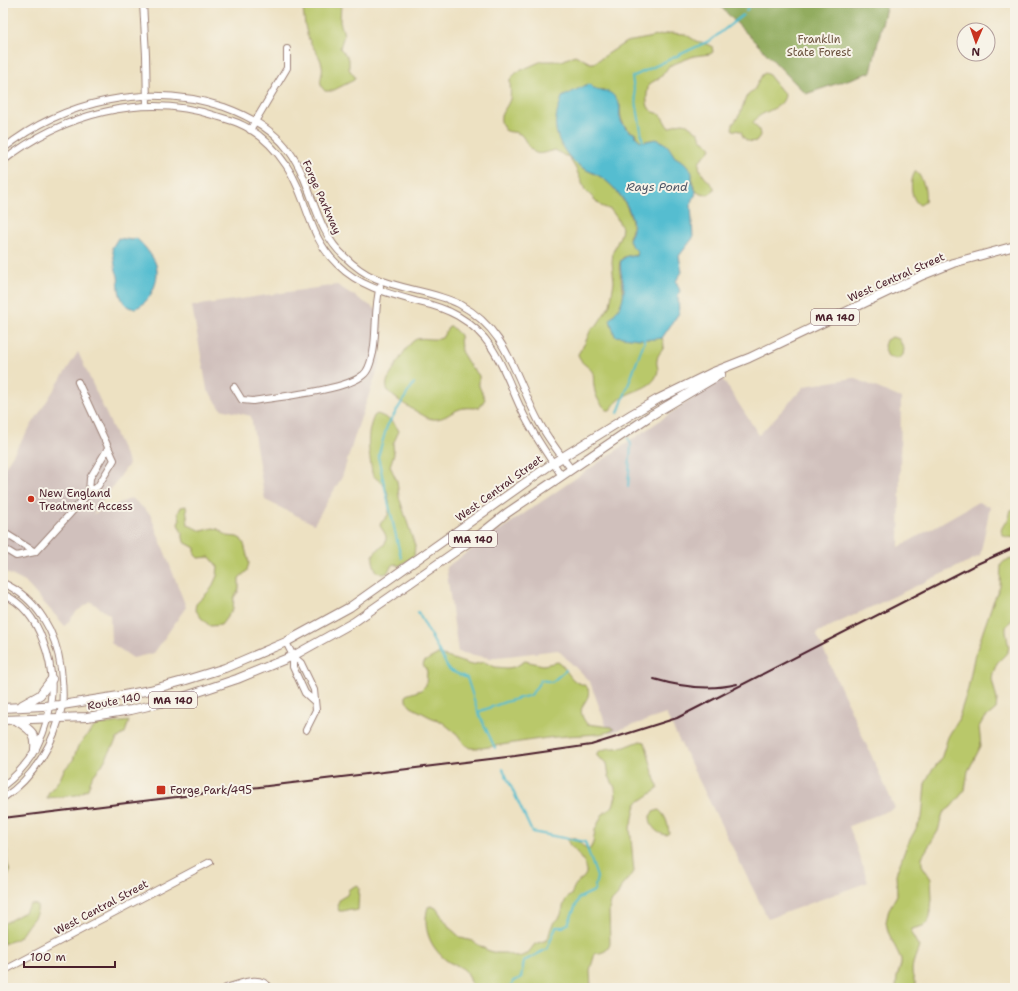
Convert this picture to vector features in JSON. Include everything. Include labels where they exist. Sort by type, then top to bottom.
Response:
[{"type":"main road","name":"West Central Street","points":[[286,642],[350,607],[553,463],[658,399],[923,275],[953,263],[1015,246]]},
{"type":"main road","name":"West Central Street","points":[[293,656],[354,622],[482,533],[507,513],[656,412],[746,359]]},
{"type":"main road","name":"Route 140","points":[[3,708],[62,705],[128,695],[183,682],[225,668],[286,642]]},
{"type":"main road","name":"Route 140","points":[[3,720],[87,717],[109,714],[174,700],[237,679],[293,656]]},
{"type":"main road","points":[[15,708],[40,695],[52,679]]},
{"type":"main road","points":[[16,720],[33,734],[35,749]]},
{"type":"street","points":[[143,3],[147,106]]},
{"type":"street","points":[[250,130],[288,68],[287,49]]},
{"type":"street","name":"Forge Parkway","points":[[3,149],[32,129],[52,118],[73,110],[101,102],[146,96],[193,98],[238,112],[256,122],[276,136],[290,152],[302,172],[322,224],[332,243],[355,267],[381,281],[438,296],[459,304],[478,316],[494,333],[507,351],[540,423],[550,441],[571,470]]},
{"type":"street","name":"Forge Parkway","points":[[3,161],[14,152],[43,135],[84,117],[127,107],[172,106],[205,112],[238,123],[250,130],[272,148],[286,165],[297,185],[317,237],[329,256],[346,273],[364,284],[379,290],[449,311],[468,322],[485,337],[503,366],[524,415],[562,476]]},
{"type":"street","points":[[234,387],[242,400],[253,401],[344,385],[364,375],[373,353],[375,322],[381,281]]},
{"type":"street","points":[[3,548],[16,556],[35,552],[89,492],[98,486],[114,460],[78,382]]},
{"type":"street","points":[[89,492],[90,478],[108,448]]},
{"type":"street","points":[[3,532],[35,552]]},
{"type":"street","points":[[3,583],[26,596],[47,624],[59,656],[62,682],[62,705],[48,745],[37,764],[23,782],[3,798]]},
{"type":"street","points":[[3,594],[25,609],[37,627],[47,653],[52,679],[51,706],[48,718],[35,749],[20,770],[3,786]]},
{"type":"street","points":[[286,642],[293,656],[301,663],[314,690],[316,710],[306,730]]},
{"type":"street","name":"West Central Street","points":[[3,971],[210,862]]},
{"type":"street","points":[[226,988],[254,980],[260,980],[265,982],[270,988]]},
{"type":"shaded area","points":[[337,285],[382,313],[380,363],[342,477],[314,524],[265,500],[251,416],[221,409],[207,389],[192,306]]},
{"type":"shaded area","points":[[78,352],[129,464],[93,514],[132,498],[150,514],[186,607],[154,653],[133,658],[111,643],[110,615],[91,602],[77,611],[65,626],[25,582],[3,571],[3,470]]},
{"type":"shaded area","points":[[722,378],[759,435],[805,386],[854,378],[901,398],[899,547],[978,502],[990,507],[980,556],[816,633],[895,808],[849,826],[868,882],[768,919],[666,714],[609,733],[590,682],[558,650],[490,658],[458,652],[446,567]]},
{"type":"green space","points":[[302,3],[341,3],[340,22],[344,35],[340,48],[349,59],[349,69],[355,77],[354,80],[332,91],[325,91],[322,88],[322,65],[307,34]]},
{"type":"green space","name":"Franklin State Forest","points":[[717,3],[887,3],[871,72],[806,94]]},
{"type":"green space","points":[[670,33],[685,34],[696,41],[712,46],[713,52],[710,54],[694,56],[669,66],[661,77],[649,84],[647,103],[649,109],[658,113],[669,128],[676,124],[687,124],[699,133],[701,139],[708,144],[711,148],[702,158],[699,166],[702,174],[714,187],[714,191],[704,195],[698,193],[694,188],[692,174],[689,168],[673,155],[665,144],[656,140],[642,142],[637,138],[636,134],[631,132],[625,126],[621,119],[620,105],[604,90],[596,89],[589,84],[557,133],[562,145],[572,160],[588,171],[600,176],[613,187],[625,204],[632,221],[632,230],[629,237],[631,245],[637,251],[636,256],[625,257],[621,260],[619,266],[623,293],[622,301],[619,309],[612,317],[655,339],[662,338],[664,342],[664,346],[658,357],[658,370],[653,381],[623,397],[610,410],[607,410],[596,396],[593,373],[580,360],[578,354],[591,329],[597,325],[610,305],[614,282],[612,262],[613,252],[622,228],[611,210],[601,206],[585,190],[576,169],[568,156],[565,156],[555,150],[538,154],[535,153],[520,134],[505,130],[502,125],[501,117],[510,99],[510,79],[517,72],[542,61],[562,61],[575,55],[590,63],[594,63],[626,42]]},
{"type":"green space","points":[[765,73],[768,74],[785,95],[780,104],[760,115],[753,123],[759,130],[760,135],[757,141],[751,142],[743,137],[741,131],[732,129],[733,124],[740,114],[746,97],[754,90],[762,75]]},
{"type":"green space","points":[[916,171],[925,189],[925,202],[920,205],[914,199],[912,194],[912,179]]},
{"type":"green space","points":[[449,326],[451,326],[460,335],[461,351],[470,366],[479,376],[479,386],[485,399],[480,407],[459,409],[443,418],[428,418],[405,405],[393,396],[387,389],[388,379],[401,357],[413,341],[417,339],[442,338]]},
{"type":"green space","points":[[892,337],[899,339],[904,349],[903,355],[897,359],[888,357],[884,346],[886,340]]},
{"type":"green space","points":[[377,414],[390,420],[399,431],[393,444],[394,454],[390,466],[397,481],[399,497],[415,546],[414,556],[399,566],[396,564],[392,565],[387,573],[383,574],[377,572],[373,558],[376,551],[385,543],[386,535],[380,525],[388,515],[389,499],[385,487],[374,477],[372,473],[368,444],[371,424],[374,416]]},
{"type":"green space","points":[[186,506],[188,525],[202,531],[213,528],[218,529],[227,536],[241,539],[244,544],[249,563],[247,571],[239,578],[239,588],[234,597],[233,609],[221,625],[210,626],[202,619],[195,609],[196,604],[211,589],[217,576],[218,567],[210,557],[198,558],[195,555],[195,548],[184,542],[178,524],[180,519],[178,513],[181,507]]},
{"type":"green space","points":[[1011,509],[1015,511],[1015,537],[1007,537],[1001,532],[1008,519]]},
{"type":"green space","points":[[1015,559],[1015,616],[1006,627],[1009,648],[1006,654],[997,663],[992,679],[997,700],[996,709],[983,720],[979,727],[981,746],[968,771],[965,790],[951,807],[943,813],[938,831],[922,857],[922,865],[931,879],[932,899],[930,917],[928,922],[923,926],[912,929],[911,933],[919,947],[912,970],[916,984],[914,988],[896,988],[901,959],[888,932],[886,922],[889,909],[897,895],[896,874],[907,845],[922,818],[925,784],[930,773],[941,759],[948,737],[958,720],[968,689],[974,658],[1000,586],[1001,565],[1007,560]]},
{"type":"green space","points":[[438,654],[471,665],[484,662],[495,667],[507,668],[515,667],[525,661],[543,665],[558,662],[573,679],[586,686],[588,689],[587,698],[581,712],[587,724],[611,727],[614,729],[600,734],[558,737],[482,748],[471,748],[465,745],[457,734],[442,722],[411,707],[406,701],[406,695],[421,690],[426,685],[427,671],[423,665],[424,662]]},
{"type":"green space","points":[[129,721],[125,733],[117,739],[102,765],[92,777],[88,789],[77,795],[47,798],[49,792],[60,779],[64,770],[73,760],[78,746],[96,725]]},
{"type":"green space","points":[[640,741],[645,742],[658,789],[637,803],[635,808],[630,827],[634,872],[621,887],[618,895],[611,902],[609,910],[610,944],[609,947],[602,953],[594,954],[590,970],[591,988],[472,988],[467,973],[440,955],[432,943],[427,930],[426,922],[428,907],[431,906],[436,908],[450,928],[461,938],[472,941],[487,950],[496,953],[506,953],[519,957],[527,954],[535,944],[547,940],[553,924],[561,915],[564,903],[573,894],[572,893],[577,883],[586,874],[583,860],[569,844],[569,838],[575,838],[587,850],[590,849],[593,843],[595,830],[602,815],[613,806],[616,796],[615,788],[609,776],[607,763],[596,754],[602,750],[625,747]]},
{"type":"green space","points":[[659,810],[667,823],[669,833],[667,835],[654,829],[651,823],[650,816],[653,812]]},
{"type":"green space","points":[[3,849],[7,850],[7,859],[10,871],[3,880]]},
{"type":"green space","points":[[357,885],[359,888],[358,910],[353,911],[350,909],[339,911],[337,905],[340,899],[347,895],[349,889]]},
{"type":"green space","points":[[31,904],[37,905],[37,912],[34,917],[19,937],[3,944],[3,924],[23,913]]},
{"type":"water","name":"Rays Pond","points":[[589,84],[596,89],[612,94],[620,106],[620,115],[623,125],[634,133],[637,138],[642,142],[656,139],[663,142],[668,146],[675,157],[684,162],[692,173],[692,184],[696,191],[691,205],[693,238],[679,256],[682,272],[676,281],[680,291],[678,295],[679,313],[662,338],[645,339],[615,336],[610,320],[620,306],[623,298],[624,288],[621,260],[627,256],[636,256],[637,251],[631,245],[629,240],[633,231],[630,213],[623,199],[613,187],[601,177],[572,160],[560,143],[556,131],[556,118],[562,97]]},
{"type":"water","points":[[118,238],[132,240],[136,238],[148,250],[156,265],[157,274],[151,294],[146,301],[133,308],[126,305],[120,294],[118,275],[112,248]]},
{"type":"waterway","points":[[746,11],[751,3]]},
{"type":"waterway","points":[[643,143],[632,77],[711,40],[743,15]]},
{"type":"waterway","points":[[618,413],[644,342],[644,337]]},
{"type":"waterway","points":[[401,558],[378,457],[387,426],[414,383]]},
{"type":"waterway","points":[[628,438],[631,444],[628,487]]},
{"type":"waterway","points":[[418,612],[449,670],[467,678],[478,712],[495,748]]},
{"type":"waterway","points":[[478,712],[505,702],[531,695],[541,680],[552,682],[566,670]]},
{"type":"waterway","points":[[503,769],[532,832],[585,842],[597,877],[594,891],[579,898],[568,924],[563,927],[556,927],[547,949],[524,961],[521,978],[513,981],[511,988]]},
{"type":"railway","points":[[3,818],[515,756],[591,745],[677,718],[977,564],[1015,547]]},
{"type":"railway","points":[[654,679],[685,686],[706,688],[737,684]]},
{"type":"place","name":"New England Treatment Access","points":[[31,499]]},
{"type":"place","name":"Forge Park/495","points":[[161,790]]}]
